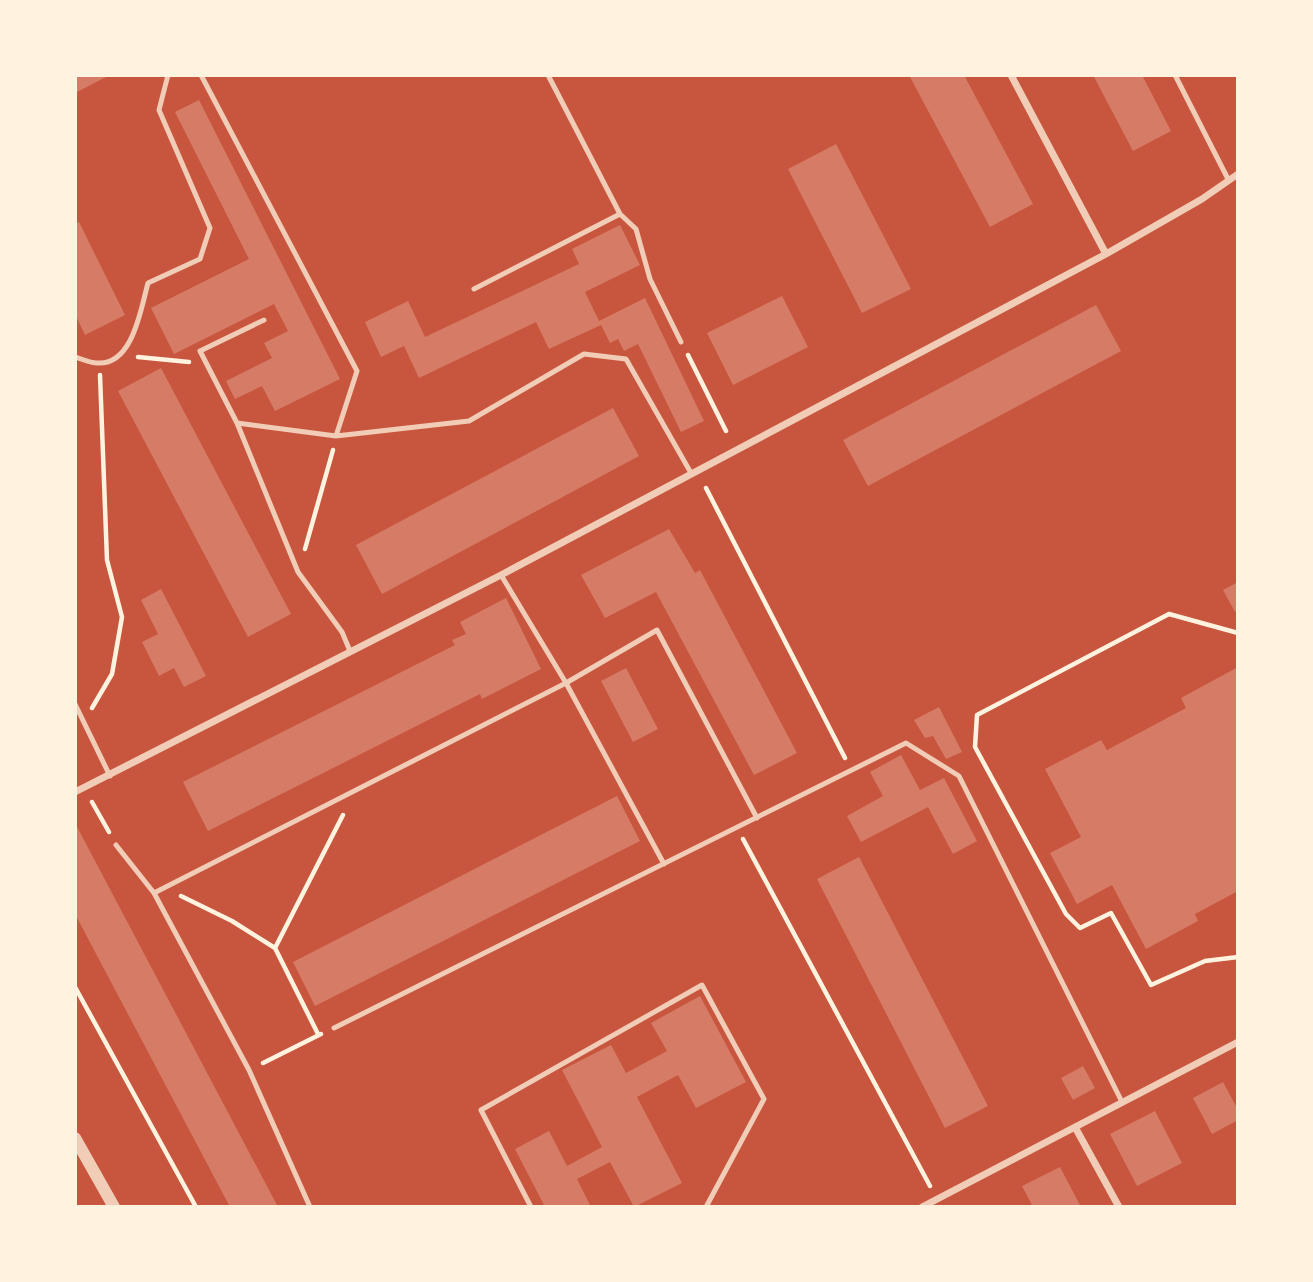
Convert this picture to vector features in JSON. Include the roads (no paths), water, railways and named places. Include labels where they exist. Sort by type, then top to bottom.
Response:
[{"type":"street","points":[[1011,75],[1106,254]]},
{"type":"street","points":[[75,792],[500,575],[1106,254],[1202,200],[1238,174]]},
{"type":"street","points":[[922,1207],[1238,1042]]},
{"type":"street","points":[[1076,1127],[1119,1207]]},
{"type":"street","points":[[75,1138],[114,1207]]},
{"type":"lane","points":[[75,357],[99,364],[120,355],[135,330],[148,284],[200,259],[210,228],[159,110],[168,75]]},
{"type":"lane","points":[[201,75],[357,372],[336,436]]},
{"type":"lane","points":[[548,75],[620,214],[636,229],[650,279],[681,342]]},
{"type":"lane","points":[[1175,75],[1228,179]]},
{"type":"lane","points":[[474,289],[620,214]]},
{"type":"lane","points":[[264,320],[200,351],[237,423],[298,572],[342,632],[350,651]]},
{"type":"lane","points":[[237,423],[336,436],[469,421],[584,354],[626,359],[691,473]]},
{"type":"lane","points":[[500,575],[566,683],[664,864]]},
{"type":"lane","points":[[154,893],[359,786],[566,683],[657,630],[758,818]]},
{"type":"lane","points":[[75,704],[110,776]]},
{"type":"lane","points":[[334,1028],[906,743],[959,776],[1122,1102]]},
{"type":"lane","points":[[116,845],[154,893],[249,1070],[310,1207]]},
{"type":"lane","points":[[531,1207],[481,1110],[702,985],[764,1099],[706,1207]]}]
